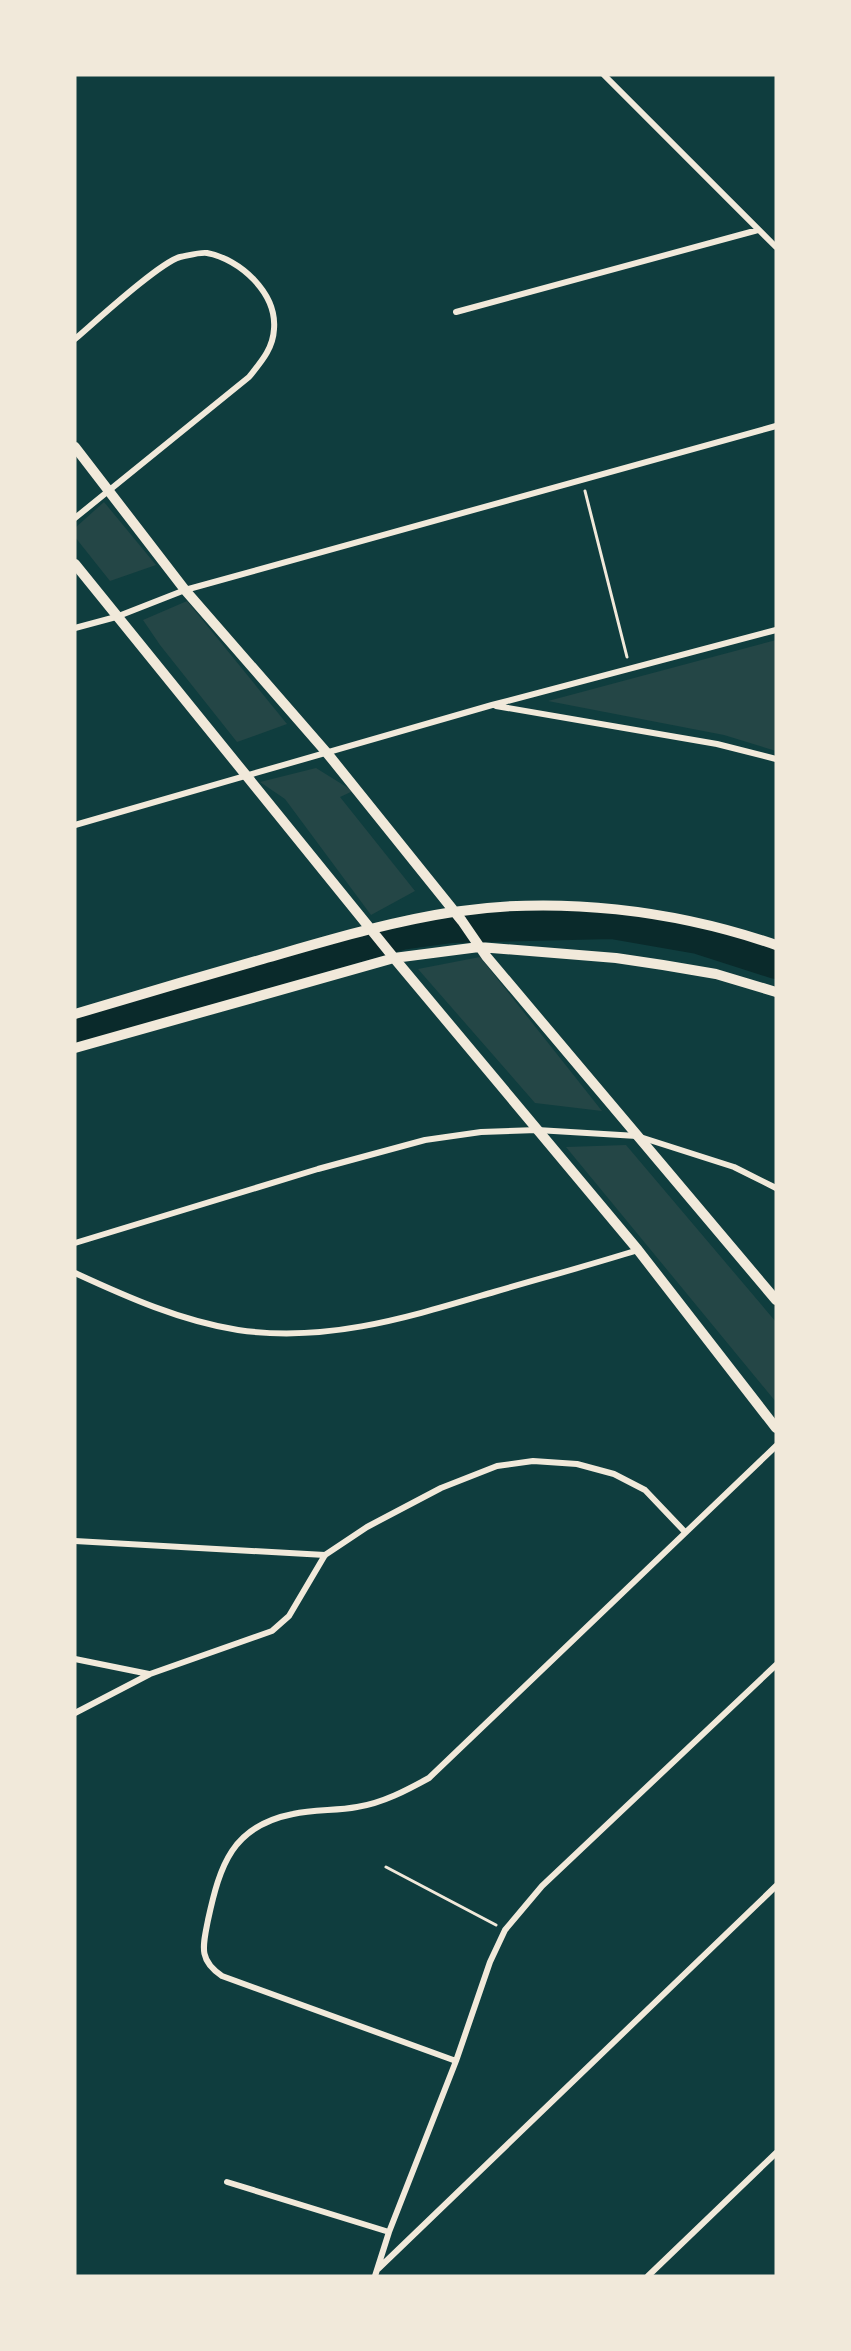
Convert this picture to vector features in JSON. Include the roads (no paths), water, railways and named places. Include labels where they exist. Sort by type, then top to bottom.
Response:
[{"type":"street","points":[[604,75],[776,247]]},
{"type":"street","points":[[456,312],[758,230]]},
{"type":"street","points":[[75,339],[176,258],[205,252],[230,261],[252,277],[270,304],[274,329],[267,355],[249,377],[75,518]]},
{"type":"street","points":[[75,627],[116,617],[185,590],[776,426]]},
{"type":"street","points":[[75,447],[185,590],[327,753],[462,921],[479,947],[776,1300]]},
{"type":"street","points":[[75,564],[392,956],[638,1250],[776,1428]]},
{"type":"street","points":[[75,825],[492,705],[776,630]]},
{"type":"street","points":[[492,705],[717,744],[776,759]]},
{"type":"street","points":[[75,1014],[370,928],[454,912],[523,906],[573,906],[696,923],[776,945]]},
{"type":"street","points":[[75,1048],[392,956],[479,947],[663,964],[716,974],[776,992]]},
{"type":"street","points":[[75,1243],[318,1169],[425,1140],[481,1132],[537,1130],[637,1136],[734,1167],[776,1188]]},
{"type":"street","points":[[75,1273],[126,1297],[192,1319],[239,1330],[302,1333],[342,1331],[399,1320],[638,1250]]},
{"type":"street","points":[[456,2061],[222,1976],[209,1968],[204,1954],[204,1940],[213,1898],[236,1843],[257,1825],[293,1814],[359,1807],[398,1795],[429,1778],[776,1446]]},
{"type":"street","points":[[75,1713],[150,1674],[272,1631],[289,1616],[325,1555],[367,1527],[441,1488],[496,1466],[532,1461],[577,1464],[614,1474],[645,1490],[685,1532]]},
{"type":"street","points":[[75,1541],[325,1555]]},
{"type":"street","points":[[75,1659],[150,1674]]},
{"type":"street","points":[[376,2272],[389,2232],[456,2061],[490,1962],[505,1930],[542,1886],[776,1665]]},
{"type":"street","points":[[376,2272],[776,1886]]},
{"type":"street","points":[[648,2276],[776,2153]]},
{"type":"street","points":[[227,2182],[389,2232]]},
{"type":"waterway","points":[[75,1027],[401,934],[452,927],[612,923],[698,938],[776,963]]}]
